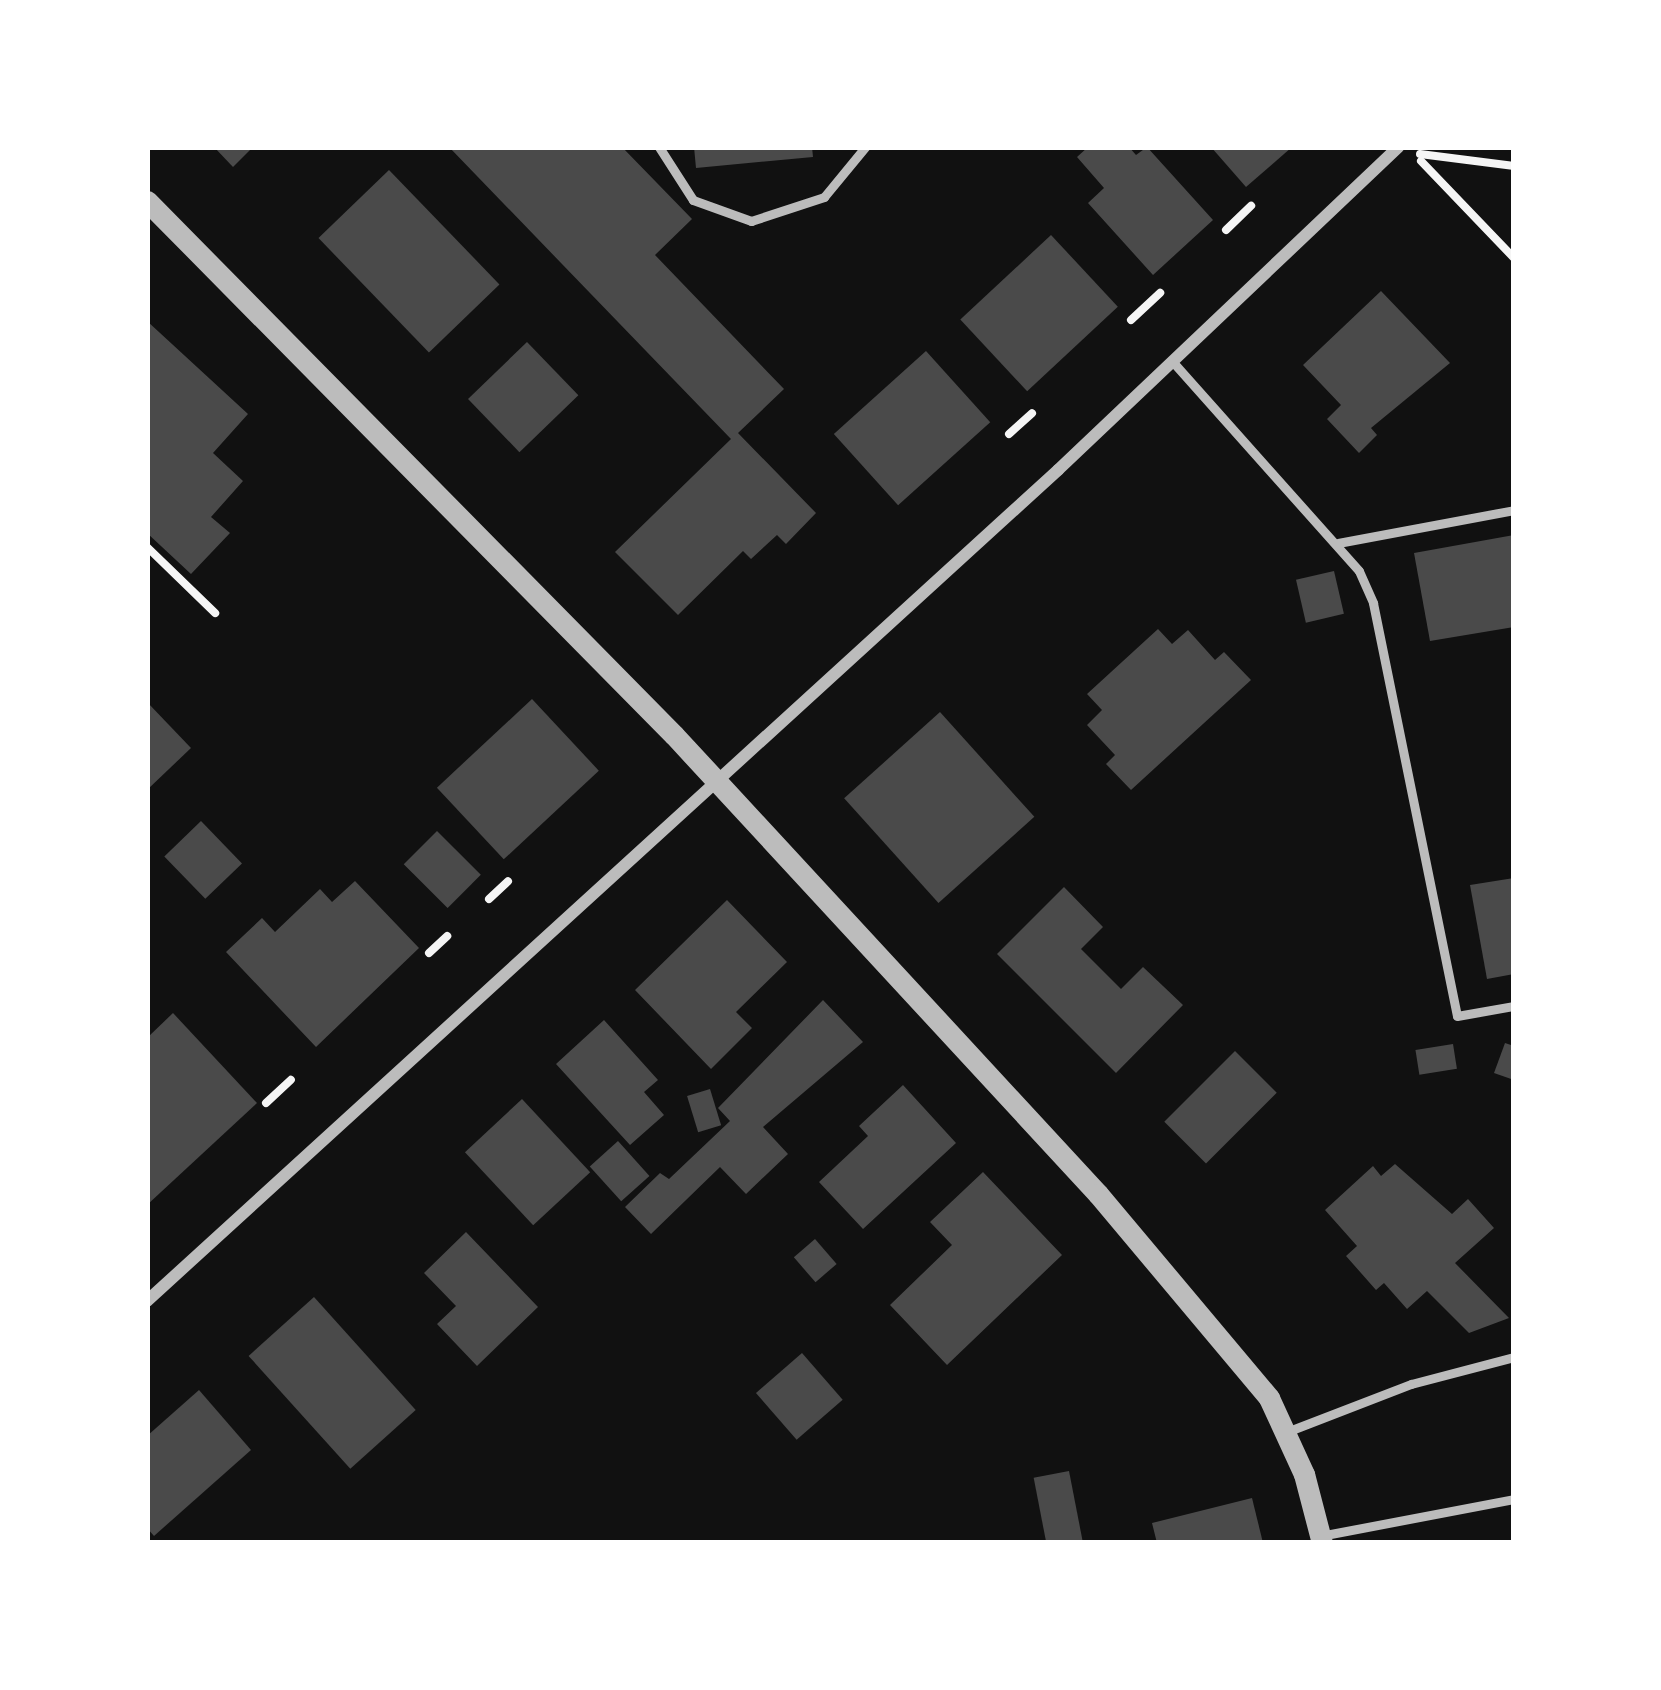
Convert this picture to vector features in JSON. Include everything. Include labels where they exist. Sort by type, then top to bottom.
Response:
[{"type":"street","points":[[147,1301],[1172,362],[1398,147]]},
{"type":"street","points":[[147,200],[716,782],[1098,1193],[1243,1362],[1288,1431],[1321,1540]]},
{"type":"lane","points":[[659,147],[693,200],[751,221],[824,197],[865,147]]},
{"type":"lane","points":[[1172,362],[1338,542],[1372,603],[1457,1016],[1514,1006]]},
{"type":"lane","points":[[1338,542],[1514,510]]},
{"type":"lane","points":[[1288,1431],[1411,1384],[1514,1357]]},
{"type":"lane","points":[[1321,1540],[1514,1498]]},
{"type":"path","points":[[1411,150],[1514,166]]},
{"type":"path","points":[[1411,150],[1514,258]]},
{"type":"path","points":[[1226,230],[1252,206]]},
{"type":"path","points":[[1131,320],[1160,292]]},
{"type":"path","points":[[1009,434],[1032,413]]},
{"type":"path","points":[[147,547],[215,613]]},
{"type":"path","points":[[489,899],[508,881]]},
{"type":"path","points":[[428,953],[447,936]]},
{"type":"path","points":[[266,1103],[291,1080]]},
{"type":"building","points":[[214,147],[253,147],[233,167]]},
{"type":"building","points":[[449,147],[622,147],[692,219],[655,255],[784,389],[738,433],[816,513],[786,544],[777,535],[751,559],[743,551],[678,615],[615,552],[731,439]]},
{"type":"building","points":[[694,147],[812,147],[813,157],[696,168]]},
{"type":"building","points":[[1088,147],[1129,147],[1136,155],[1147,147],[1213,220],[1153,275],[1088,203],[1104,188],[1077,157]]},
{"type":"building","points":[[1211,147],[1292,147],[1246,187]]},
{"type":"building","points":[[389,170],[499,284],[429,352],[319,238]]},
{"type":"building","points":[[1051,235],[1118,307],[1027,391],[960,320]]},
{"type":"building","points":[[1381,291],[1450,363],[1371,428],[1377,435],[1359,453],[1327,419],[1341,405],[1303,365]]},
{"type":"building","points":[[147,321],[248,414],[213,453],[243,481],[211,517],[230,533],[191,574],[147,533]]},
{"type":"building","points":[[527,342],[578,395],[519,452],[468,399]]},
{"type":"building","points":[[926,351],[990,422],[898,505],[834,434]]},
{"type":"building","points":[[1514,535],[1514,627],[1430,641],[1414,553]]},
{"type":"building","points":[[1334,571],[1344,614],[1306,623],[1296,580]]},
{"type":"building","points":[[1158,629],[1172,644],[1188,630],[1215,660],[1224,652],[1251,680],[1131,790],[1106,764],[1115,755],[1087,725],[1102,710],[1087,694]]},
{"type":"building","points":[[532,699],[599,771],[504,859],[437,788]]},
{"type":"building","points":[[147,702],[191,748],[147,790]]},
{"type":"building","points":[[940,712],[1034,817],[938,903],[844,798]]},
{"type":"building","points":[[201,821],[242,863],[205,899],[164,856]]},
{"type":"building","points":[[437,831],[481,875],[448,908],[404,864]]},
{"type":"building","points":[[1514,878],[1514,974],[1487,979],[1470,885]]},
{"type":"building","points":[[355,881],[419,948],[316,1047],[226,952],[262,918],[275,932],[320,889],[332,902]]},
{"type":"building","points":[[1064,887],[1103,927],[1081,949],[1121,989],[1143,967],[1183,1005],[1116,1073],[997,954]]},
{"type":"building","points":[[727,900],[787,962],[736,1012],[752,1028],[711,1069],[635,990]]},
{"type":"building","points":[[823,1000],[863,1042],[763,1127],[788,1154],[746,1194],[720,1167],[651,1234],[625,1207],[660,1173],[669,1179],[730,1121],[718,1108]]},
{"type":"building","points":[[173,1013],[257,1103],[147,1205],[147,1038]]},
{"type":"building","points":[[604,1020],[658,1080],[644,1092],[664,1115],[630,1145],[556,1064]]},
{"type":"building","points":[[1505,1043],[1514,1046],[1514,1080],[1494,1073]]},
{"type":"building","points":[[1453,1044],[1457,1069],[1419,1075],[1415,1050]]},
{"type":"building","points":[[1235,1051],[1277,1093],[1206,1163],[1164,1122]]},
{"type":"building","points":[[903,1085],[956,1143],[863,1229],[819,1182],[868,1136],[859,1126]]},
{"type":"building","points":[[710,1089],[721,1125],[698,1132],[687,1096]]},
{"type":"building","points":[[522,1099],[590,1172],[533,1225],[465,1152]]},
{"type":"building","points":[[618,1141],[649,1176],[621,1201],[590,1166]]},
{"type":"building","points":[[1395,1164],[1452,1214],[1468,1199],[1494,1228],[1455,1263],[1509,1318],[1469,1333],[1427,1291],[1407,1309],[1384,1283],[1376,1290],[1346,1256],[1357,1246],[1325,1210],[1373,1166],[1381,1176]]},
{"type":"building","points":[[983,1172],[1062,1255],[947,1365],[890,1305],[952,1245],[930,1222]]},
{"type":"building","points":[[466,1232],[538,1307],[477,1366],[437,1324],[456,1306],[424,1273]]},
{"type":"building","points":[[815,1239],[837,1264],[816,1282],[794,1257]]},
{"type":"building","points":[[314,1297],[416,1410],[350,1469],[249,1356]]},
{"type":"building","points":[[802,1353],[843,1400],[797,1440],[756,1393]]},
{"type":"building","points":[[199,1390],[251,1450],[154,1536],[147,1528],[147,1436]]},
{"type":"building","points":[[1069,1471],[1083,1543],[1046,1543],[1034,1478]]},
{"type":"building","points":[[1252,1498],[1263,1543],[1157,1543],[1152,1523]]}]
